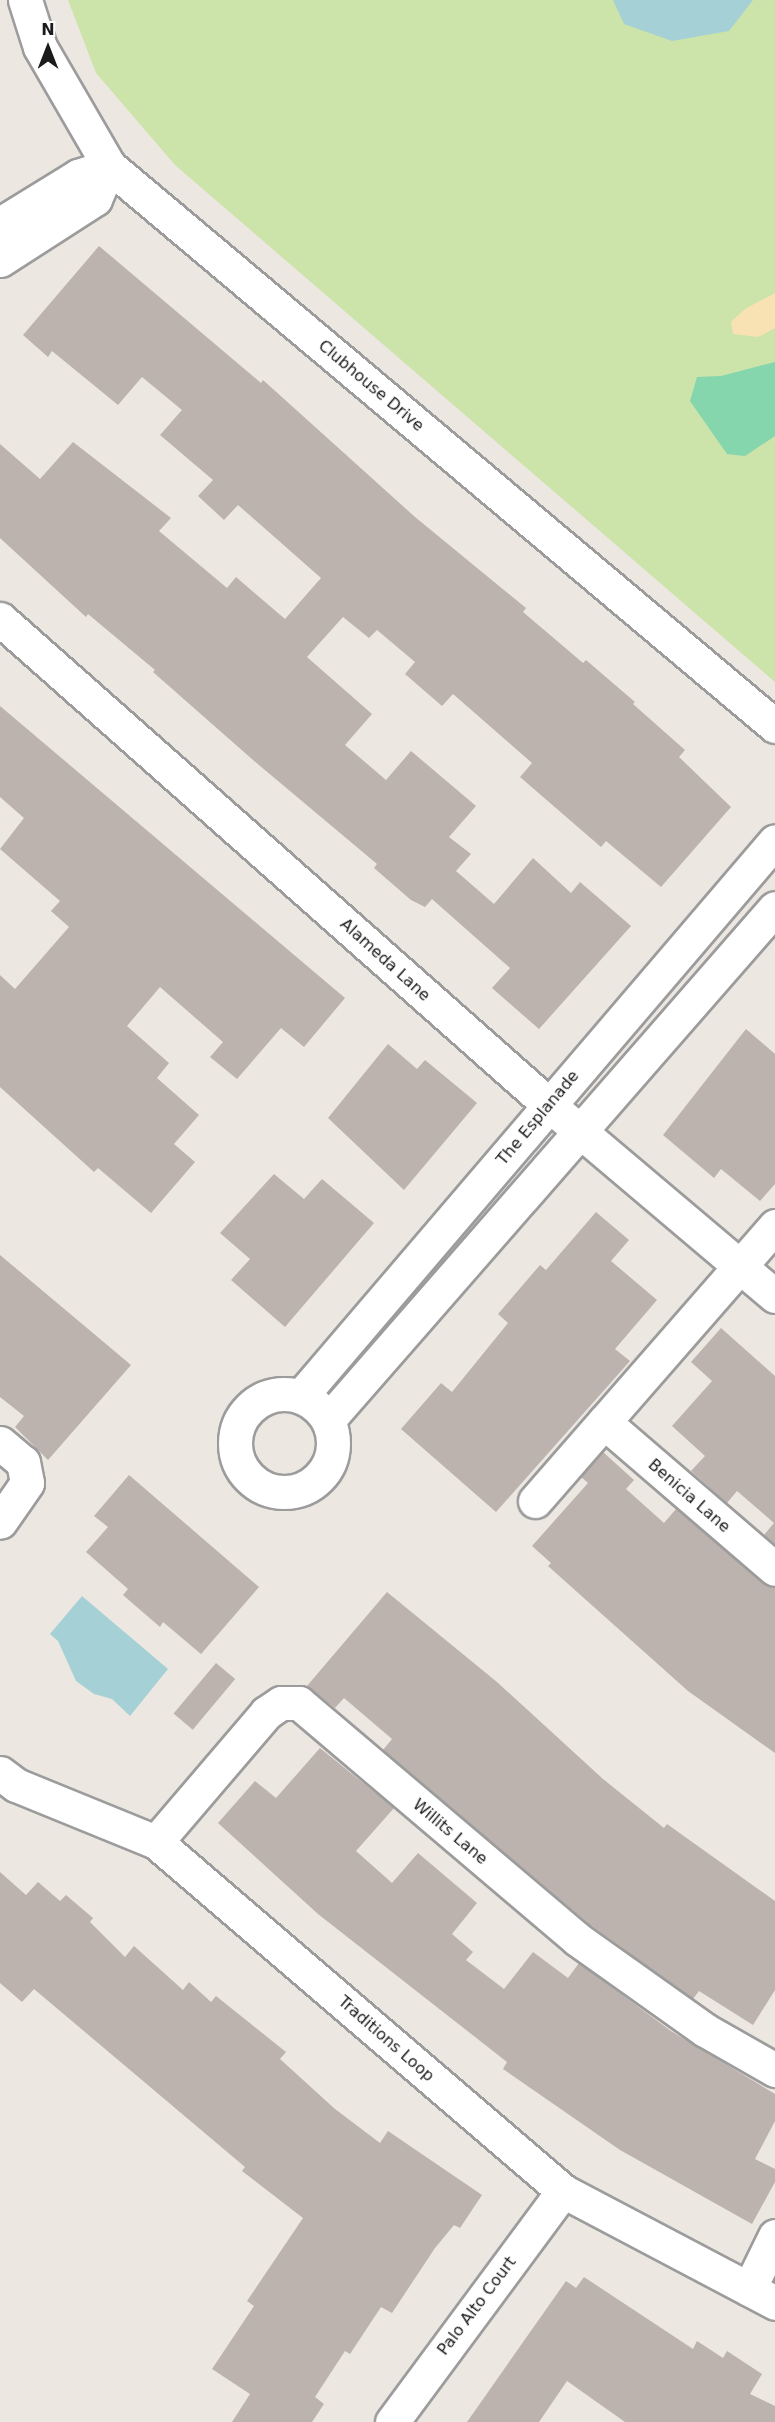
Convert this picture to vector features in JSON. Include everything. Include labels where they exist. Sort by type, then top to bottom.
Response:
[{"type":"street","name":"Clubhouse Drive","points":[[25,0],[40,47],[109,166],[775,726]]},
{"type":"street","points":[[0,224],[78,176],[109,166]]},
{"type":"street","points":[[0,260],[95,199],[109,166]]},
{"type":"street","name":"Alameda Lane","points":[[0,619],[549,1105],[775,1296]]},
{"type":"street","name":"The Esplanade","points":[[302,1395],[549,1105],[764,876],[775,841]]},
{"type":"street","points":[[329,1419],[775,908]]},
{"type":"street","points":[[535,1501],[775,1226]]},
{"type":"street","points":[[277,1392],[302,1395],[329,1419],[335,1443],[328,1468],[310,1486],[286,1493],[262,1487],[243,1471],[234,1447],[238,1423],[253,1403],[277,1392]]},
{"type":"street","name":"Benicia Lane","points":[[604,1422],[775,1569]]},
{"type":"street","points":[[0,1443],[23,1462],[27,1483],[0,1522]]},
{"type":"street","name":"Willits Lane","points":[[156,1842],[266,1713],[281,1702],[298,1703],[577,1939],[705,2030],[775,2070]]},
{"type":"street","name":"Traditions Loop","points":[[0,1773],[16,1785],[156,1842],[563,2191],[762,2296]]},
{"type":"street","name":"Palo Alto Court","points":[[392,2422],[563,2191]]},
{"type":"street","points":[[762,2296],[775,2236]]},
{"type":"green space","points":[[68,0],[775,0],[775,682],[175,165],[96,73]]},
{"type":"green space","points":[[775,362],[775,436],[745,456],[727,454],[690,401],[697,377],[721,376]]},
{"type":"sand","points":[[775,293],[775,328],[758,337],[733,334],[731,322],[745,309]]},
{"type":"water","points":[[613,0],[753,0],[729,31],[672,41],[624,24]]},
{"type":"water","points":[[82,1596],[168,1669],[130,1716],[112,1699],[94,1694],[76,1681],[58,1641],[50,1634]]},
{"type":"building","points":[[99,246],[261,383],[263,380],[415,517],[526,608],[523,612],[583,663],[586,660],[635,702],[633,704],[685,750],[679,757],[731,807],[661,887],[606,841],[601,847],[520,777],[532,763],[453,694],[442,706],[405,674],[415,662],[377,630],[369,638],[343,617],[307,657],[372,714],[345,745],[386,780],[411,751],[476,806],[449,837],[471,854],[456,871],[494,904],[533,858],[571,893],[580,882],[631,926],[539,1029],[492,988],[510,968],[432,899],[425,907],[411,900],[374,868],[377,864],[253,760],[153,672],[155,670],[88,614],[86,617],[0,538],[0,444],[40,479],[73,442],[171,518],[159,531],[227,588],[236,577],[285,619],[321,578],[238,505],[224,520],[198,496],[213,480],[160,435],[182,410],[142,377],[118,405],[52,351],[48,357],[23,335]]},
{"type":"building","points":[[0,706],[345,998],[304,1047],[281,1028],[237,1079],[210,1057],[223,1042],[160,987],[127,1026],[169,1063],[157,1078],[199,1115],[174,1144],[195,1162],[151,1213],[98,1168],[94,1172],[0,1087],[0,975],[15,989],[69,927],[51,911],[60,901],[0,849],[24,818],[0,797]]},
{"type":"building","points":[[746,1029],[775,1054],[775,1184],[760,1201],[721,1169],[714,1178],[663,1135]]},
{"type":"building","points":[[388,1044],[417,1069],[425,1060],[477,1103],[404,1190],[328,1118]]},
{"type":"building","points":[[274,1174],[304,1199],[322,1179],[374,1223],[285,1327],[231,1280],[250,1259],[220,1233]]},
{"type":"building","points":[[596,1212],[629,1240],[611,1261],[657,1300],[615,1349],[630,1361],[496,1512],[401,1429],[441,1383],[452,1392],[508,1323],[498,1314],[540,1265],[546,1270]]},
{"type":"building","points":[[0,1255],[131,1365],[48,1460],[15,1427],[24,1416],[0,1397]]},
{"type":"building","points":[[721,1328],[775,1376],[775,1544],[764,1535],[774,1523],[737,1491],[727,1503],[691,1471],[705,1456],[672,1426],[712,1381],[691,1362]]},
{"type":"building","points":[[603,1452],[634,1480],[626,1489],[664,1523],[676,1509],[763,1583],[775,1587],[775,1753],[688,1691],[548,1566],[551,1563],[532,1546],[588,1483],[581,1477]]},
{"type":"building","points":[[129,1475],[259,1587],[201,1654],[163,1622],[160,1627],[123,1595],[128,1589],[86,1552],[108,1527],[94,1516]]},
{"type":"building","points":[[387,1592],[497,1682],[603,1779],[664,1828],[667,1824],[775,1901],[775,1990],[753,2025],[699,1991],[693,1999],[589,1924],[383,1750],[392,1739],[344,1698],[335,1708],[307,1686]]},
{"type":"building","points":[[216,1663],[235,1679],[193,1730],[174,1714]]},
{"type":"building","points":[[320,1748],[394,1808],[356,1851],[392,1883],[418,1853],[477,1903],[452,1934],[473,1952],[466,1960],[504,1989],[533,1952],[568,1978],[579,1963],[671,2031],[775,2094],[775,2121],[755,2159],[775,2169],[775,2182],[752,2224],[620,2150],[503,2069],[507,2062],[318,1914],[218,1823],[255,1781],[276,1798]]},
{"type":"building","points":[[0,1872],[26,1895],[38,1882],[60,1901],[66,1895],[93,1918],[90,1922],[125,1957],[134,1946],[183,1990],[189,1982],[211,2002],[216,1996],[286,2052],[280,2059],[335,2109],[380,2143],[388,2131],[482,2195],[460,2228],[454,2225],[435,2248],[392,2313],[381,2307],[350,2354],[345,2351],[315,2397],[324,2404],[312,2422],[232,2422],[250,2394],[212,2369],[254,2306],[247,2301],[303,2218],[242,2171],[245,2167],[34,1989],[22,2002],[0,1983]]},
{"type":"building","points":[[584,2277],[693,2349],[697,2341],[723,2358],[727,2351],[762,2374],[750,2394],[775,2406],[775,2422],[625,2422],[567,2381],[539,2422],[467,2422],[566,2281],[576,2288]]}]
